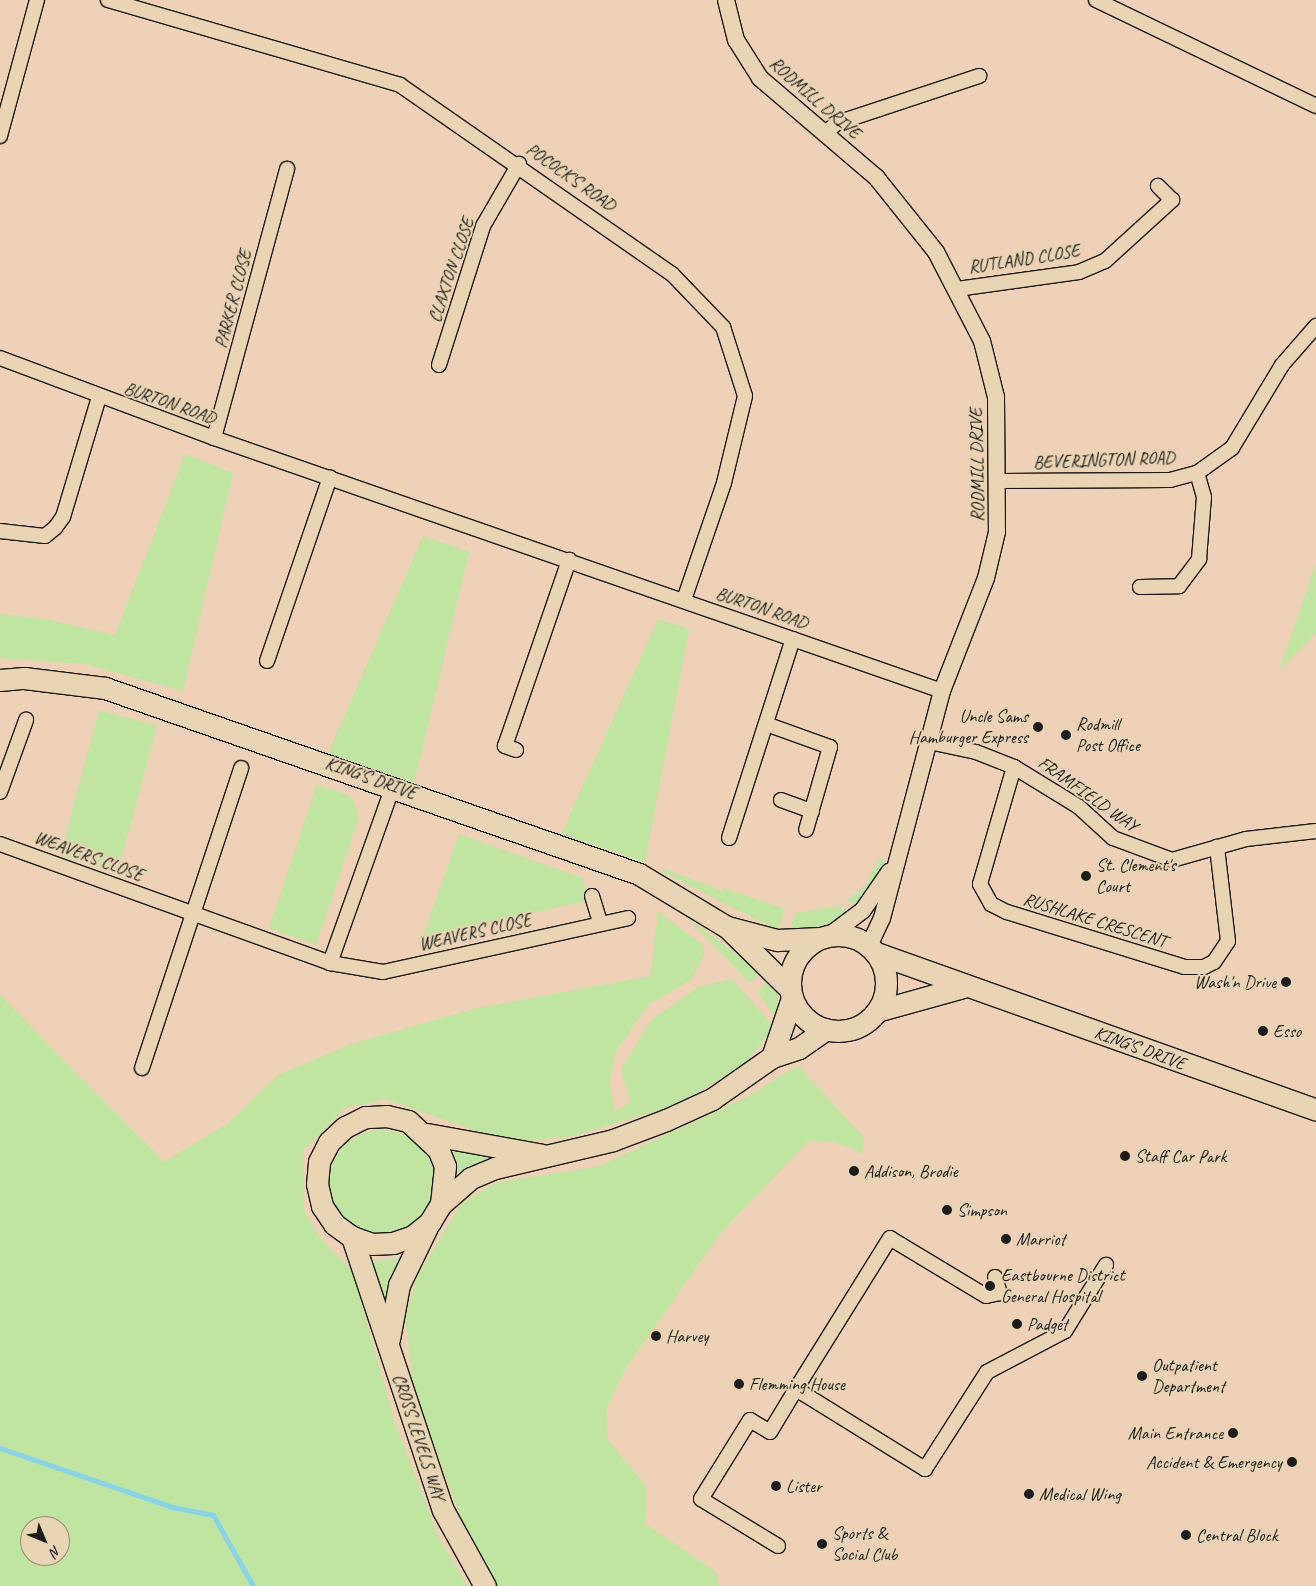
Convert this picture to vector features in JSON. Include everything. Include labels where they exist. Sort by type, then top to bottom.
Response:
[{"type":"main road","name":"KING'S DRIVE","points":[[0,680],[24,678],[105,688],[393,786],[639,874],[727,926],[777,940],[825,937]]},
{"type":"main road","name":"KING'S DRIVE","points":[[727,926],[791,993]]},
{"type":"main road","points":[[772,1057],[791,993],[800,954],[825,937],[846,935],[872,950],[886,977],[877,1011]]},
{"type":"main road","name":"KING'S DRIVE","points":[[872,950],[963,987],[1316,1110]]},
{"type":"main road","points":[[791,993],[811,1022],[826,1029],[856,1027],[877,1011],[963,987]]},
{"type":"main road","name":"CROSS LEVELS WAY","points":[[389,1339],[399,1285],[430,1222],[441,1204],[471,1178],[613,1140],[666,1120],[712,1098],[772,1057],[799,1048],[826,1029]]},
{"type":"main road","name":"CROSS LEVELS WAY","points":[[430,1222],[414,1236],[393,1243],[372,1244],[352,1238],[334,1224],[322,1206],[318,1169],[329,1142],[345,1127],[365,1117],[401,1119],[426,1134],[548,1156]]},
{"type":"main road","name":"CROSS LEVELS WAY","points":[[426,1134],[445,1166],[441,1204]]},
{"type":"main road","name":"CROSS LEVELS WAY","points":[[352,1238],[389,1339],[415,1437],[443,1510],[484,1586]]},
{"type":"street","points":[[0,136],[37,0]]},
{"type":"street","name":"POCOCK'S ROAD","points":[[108,0],[400,85],[520,164],[672,274],[723,327],[745,396],[724,483],[684,600]]},
{"type":"street","name":"RODMILL DRIVE","points":[[726,0],[727,16],[746,62],[791,108],[824,134],[896,198],[957,289],[982,341],[996,397],[1000,481],[997,532],[986,578],[942,691],[872,950]]},
{"type":"street","points":[[1096,0],[1316,106]]},
{"type":"street","points":[[824,134],[837,123],[979,76]]},
{"type":"street","name":"CLAXTON CLOSE","points":[[439,365],[484,226],[520,164]]},
{"type":"street","name":"PARKER CLOSE","points":[[214,438],[287,169]]},
{"type":"street","name":"RUTLAND CLOSE","points":[[957,289],[1079,272],[1105,261],[1172,200],[1158,186]]},
{"type":"street","name":"BEVERINGTON ROAD","points":[[1000,481],[1170,480],[1197,473],[1232,448],[1282,365],[1316,326]]},
{"type":"street","name":"BURTON ROAD","points":[[0,358],[100,398],[942,691]]},
{"type":"street","points":[[0,532],[45,536],[55,528],[63,517],[100,398]]},
{"type":"street","points":[[1140,587],[1179,586],[1199,559],[1204,497],[1197,473]]},
{"type":"street","points":[[268,661],[330,477]]},
{"type":"street","points":[[516,750],[505,746],[569,560]]},
{"type":"street","points":[[729,838],[793,639]]},
{"type":"street","points":[[0,792],[26,720]]},
{"type":"street","points":[[766,724],[833,743],[806,830]]},
{"type":"street","name":"FRAMFIELD WAY","points":[[929,742],[976,752],[1014,767],[1066,798],[1113,838],[1135,849],[1172,860],[1246,839],[1316,832]]},
{"type":"street","name":"RUSHLAKE CRESCENT","points":[[1014,767],[980,884],[991,904],[1007,912],[1185,967],[1204,967],[1214,962],[1228,941],[1217,847]]},
{"type":"street","points":[[142,1068],[241,768]]},
{"type":"street","points":[[330,963],[393,786]]},
{"type":"street","points":[[781,800],[812,811]]},
{"type":"street","name":"WEAVERS CLOSE","points":[[0,844],[330,963],[383,972],[600,922],[628,918]]},
{"type":"street","name":"RODMILL DRIVE","points":[[825,937],[863,910],[896,861]]},
{"type":"street","points":[[592,896],[600,922]]},
{"type":"street","points":[[778,1546],[702,1498],[750,1420],[770,1432],[890,1238],[986,1296],[1000,1293],[994,1276]]},
{"type":"street","points":[[796,1389],[925,1469],[987,1372],[1065,1330],[1106,1266]]},
{"type":"green space","points":[[185,454],[233,473],[183,691],[84,664],[0,658],[0,614],[50,620],[115,635]]},
{"type":"green space","points":[[423,536],[469,552],[414,783],[328,753]]},
{"type":"green space","points":[[1316,563],[1316,633],[1279,670]]},
{"type":"green space","points":[[658,619],[689,629],[645,862],[561,834]]},
{"type":"green space","points":[[99,710],[157,726],[118,871],[60,856]]},
{"type":"green space","points":[[317,784],[352,797],[359,817],[316,945],[269,928]]},
{"type":"green space","points":[[459,834],[583,878],[587,901],[423,936]]},
{"type":"green space","points":[[880,858],[885,860],[881,871],[857,905],[846,901],[864,886]]},
{"type":"green space","points":[[663,868],[722,891],[724,888],[785,909],[778,930],[662,872]]},
{"type":"green space","points":[[838,906],[851,911],[822,926],[788,933],[795,913]]},
{"type":"green space","points":[[658,911],[704,946],[704,954],[691,980],[649,1004],[616,1051],[609,1083],[615,1111],[630,1102],[621,1069],[652,1019],[700,986],[732,979],[774,1027],[746,1063],[677,1105],[573,1136],[527,1141],[477,1131],[386,1099],[345,1108],[304,1150],[304,1211],[321,1239],[352,1270],[395,1423],[439,1538],[468,1586],[0,1586],[0,995],[164,1162],[228,1123],[278,1075],[351,1044],[477,1008],[650,976]]},
{"type":"green space","points":[[684,915],[759,971],[755,979],[749,983]]},
{"type":"green space","points":[[768,979],[778,992],[777,1019],[757,992]]},
{"type":"green space","points":[[798,1065],[864,1138],[863,1154],[835,1142],[808,1141],[720,1234],[626,1368],[607,1408],[608,1440],[646,1486],[645,1524],[716,1572],[719,1586],[498,1586],[460,1516],[414,1393],[405,1318],[417,1277],[461,1204],[494,1183],[599,1166],[749,1096]]},
{"type":"green space","points":[[382,1130],[402,1134],[419,1146],[431,1163],[435,1183],[431,1203],[419,1220],[402,1232],[382,1236],[362,1232],[345,1220],[333,1203],[329,1183],[333,1163],[345,1146],[362,1134]]},
{"type":"green space","points":[[452,1149],[508,1157],[460,1178]]},
{"type":"green space","points":[[402,1258],[388,1314],[371,1261]]},
{"type":"waterway","points":[[0,1448],[172,1507],[213,1515],[253,1586]]},
{"type":"place","name":"Uncle Sams Hamburger Express","points":[[1038,727]]},
{"type":"place","name":"Rodmill Post Office","points":[[1066,735]]},
{"type":"place","name":"St. Clement's Court","points":[[1086,876]]},
{"type":"place","name":"Wash'n Drive","points":[[1286,982]]},
{"type":"place","name":"Esso","points":[[1263,1031]]},
{"type":"place","name":"Staff Car Park","points":[[1125,1156]]},
{"type":"place","name":"Addison, Brodie","points":[[854,1171]]},
{"type":"place","name":"Simpson","points":[[947,1210]]},
{"type":"place","name":"Marriot","points":[[1006,1239]]},
{"type":"place","name":"Eastbourne District General Hospital","points":[[990,1286]]},
{"type":"place","name":"Padget","points":[[1017,1324]]},
{"type":"place","name":"Harvey","points":[[656,1336]]},
{"type":"place","name":"Outpatient Department","points":[[1142,1376]]},
{"type":"place","name":"Flemming House","points":[[739,1384]]},
{"type":"place","name":"Main Entrance","points":[[1233,1433]]},
{"type":"place","name":"Accident & Emergency","points":[[1292,1462]]},
{"type":"place","name":"Lister","points":[[776,1486]]},
{"type":"place","name":"Medical Wing","points":[[1029,1494]]},
{"type":"place","name":"Central Block","points":[[1186,1535]]},
{"type":"place","name":"Sports & Social Club","points":[[822,1544]]}]
